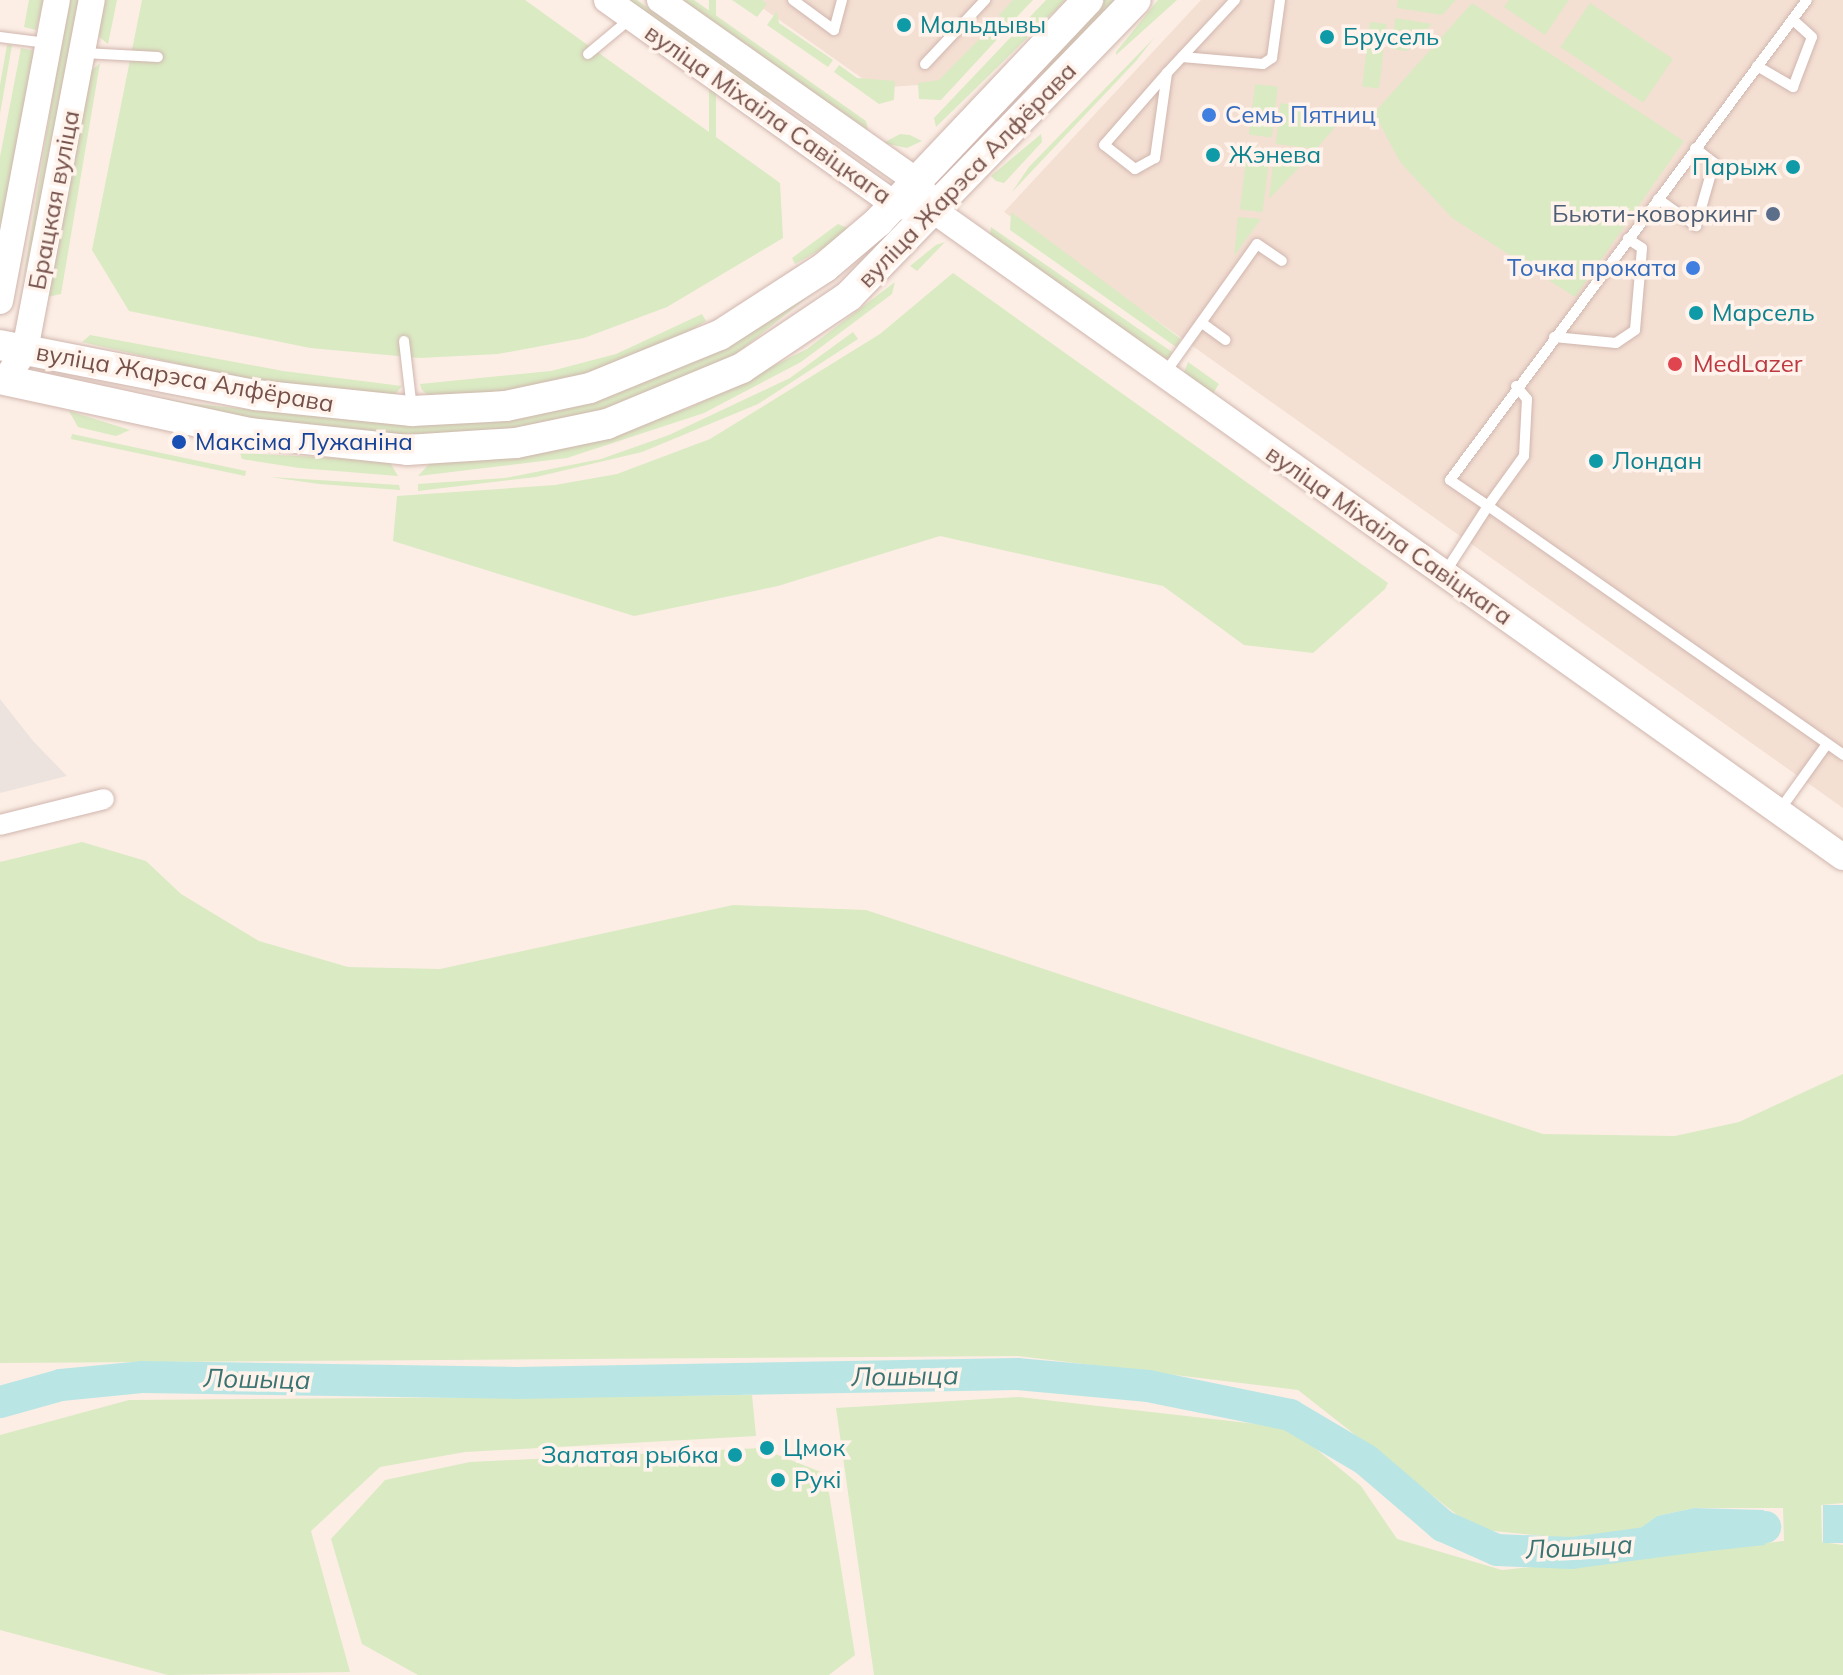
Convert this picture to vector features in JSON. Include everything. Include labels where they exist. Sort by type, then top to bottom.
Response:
[{"type":"main road","name":"вуліца Жарэса Алфёрава","points":[[6,364],[412,411],[506,406],[576,391],[679,354],[766,309],[895,205],[1088,0]]},
{"type":"main road","name":"вуліца Жарэса Алфёрава","points":[[6,364],[332,444],[407,450],[516,443],[607,424],[742,368],[849,296],[936,212],[1136,0]]},
{"type":"street","name":"Брацкая вуліца","points":[[0,301],[57,0]]},
{"type":"street","name":"Брацкая вуліца","points":[[6,364],[92,0]]},
{"type":"street","name":"вуліца Міхаіла Савіцкага","points":[[607,0],[895,205],[936,212]]},
{"type":"street","name":"вуліца Міхаіла Савіцкага","points":[[660,0],[917,181],[936,212],[1843,857]]},
{"type":"street","points":[[0,825],[104,799]]},
{"type":"lane","points":[[793,0],[834,30],[842,0]]},
{"type":"lane","points":[[925,64],[985,0]]},
{"type":"lane","points":[[1167,73],[1155,158],[1135,169],[1104,145],[1167,73],[1235,0]]},
{"type":"lane","points":[[1182,57],[1263,64],[1272,58],[1280,0]]},
{"type":"lane","points":[[1807,0],[1516,386],[1450,480],[1843,755]]},
{"type":"lane","points":[[588,54],[631,17]]},
{"type":"lane","points":[[1757,66],[1793,87],[1812,37],[1793,20]]},
{"type":"lane","points":[[0,37],[49,43]]},
{"type":"lane","points":[[82,52],[158,57]]},
{"type":"lane","points":[[1658,199],[1696,226],[1714,163],[1695,148]]},
{"type":"lane","points":[[1554,337],[1616,343],[1635,330],[1642,248],[1628,239]]},
{"type":"lane","points":[[1164,374],[1257,244],[1282,261]]},
{"type":"lane","points":[[1202,323],[1225,340]]},
{"type":"lane","points":[[404,341],[412,411]]},
{"type":"lane","points":[[1444,574],[1524,456],[1527,399],[1516,386]]},
{"type":"lane","points":[[1778,811],[1827,744]]},
{"type":"shaded area","points":[[751,0],[1022,0],[945,83],[876,88]]},
{"type":"shaded area","points":[[1201,0],[1843,0],[1843,808],[1004,212]]},
{"type":"shaded area","points":[[0,699],[33,741],[67,776],[0,793]]},
{"type":"green space","points":[[29,0],[44,0],[36,30],[24,27]]},
{"type":"green space","points":[[68,0],[80,0],[42,201],[23,281]]},
{"type":"green space","points":[[104,0],[117,0],[108,44],[97,35]]},
{"type":"green space","points":[[142,0],[525,0],[780,183],[783,238],[667,307],[584,338],[498,354],[420,358],[310,348],[129,311],[92,250]]},
{"type":"green space","points":[[616,0],[637,0],[782,103],[731,82]]},
{"type":"green space","points":[[678,0],[694,0],[866,121],[868,130]]},
{"type":"green space","points":[[709,0],[716,0],[716,198],[709,198]]},
{"type":"green space","points":[[732,0],[762,0],[767,4],[757,17]]},
{"type":"green space","points":[[1013,0],[1033,0],[1009,25],[999,15]]},
{"type":"green space","points":[[1046,0],[1066,0],[936,127],[934,118]]},
{"type":"green space","points":[[1098,0],[1116,0],[1046,74],[1043,71]]},
{"type":"green space","points":[[1158,0],[1177,0],[1116,55],[1116,52]]},
{"type":"green space","points":[[1398,0],[1456,0],[1442,15],[1397,8]]},
{"type":"green space","points":[[1509,0],[1569,0],[1545,35],[1504,7]]},
{"type":"green space","points":[[1472,3],[1684,141],[1575,297],[1452,218],[1400,162],[1374,113]]},
{"type":"green space","points":[[1590,3],[1673,59],[1643,103],[1560,47]]},
{"type":"green space","points":[[777,11],[779,23],[833,60],[828,67],[767,25]]},
{"type":"green space","points":[[1395,18],[1432,24],[1407,51],[1392,49]]},
{"type":"green space","points":[[1370,22],[1387,24],[1379,89],[1362,87]]},
{"type":"green space","points":[[994,24],[1003,33],[941,100],[919,99],[918,83],[939,80]]},
{"type":"green space","points":[[1154,38],[1136,61],[1012,192],[1029,167]]},
{"type":"green space","points":[[7,45],[12,45],[0,114],[0,85]]},
{"type":"green space","points":[[21,48],[35,51],[0,233],[0,157]]},
{"type":"green space","points":[[100,63],[61,294],[47,297],[91,71]]},
{"type":"green space","points":[[839,65],[857,78],[895,81],[894,100],[879,104],[834,72]]},
{"type":"green space","points":[[1255,84],[1278,87],[1272,137],[1249,135]]},
{"type":"green space","points":[[1280,103],[1347,114],[1316,149],[1276,144]]},
{"type":"green space","points":[[900,134],[922,141],[907,148],[883,143]]},
{"type":"green space","points":[[1041,134],[1042,142],[1004,183],[991,176]]},
{"type":"green space","points":[[1247,151],[1270,154],[1263,212],[1240,210]]},
{"type":"green space","points":[[1274,153],[1308,158],[1269,199]]},
{"type":"green space","points":[[1011,212],[1181,339],[1176,347],[1010,230]]},
{"type":"green space","points":[[1238,217],[1261,219],[1234,256]]},
{"type":"green space","points":[[838,224],[850,229],[843,237],[795,264],[792,258]]},
{"type":"green space","points":[[991,227],[1172,352],[1171,357],[1162,361],[990,236]]},
{"type":"green space","points":[[945,242],[917,271],[910,266],[936,245]]},
{"type":"green space","points":[[862,254],[727,361],[595,413],[502,431],[383,436],[263,422],[78,382],[187,403],[386,423],[578,405],[733,343]]},
{"type":"green space","points":[[953,273],[1388,583],[1385,589],[1313,653],[1244,645],[1163,586],[940,536],[778,586],[634,616],[393,541],[397,496],[555,485],[617,474],[710,439],[880,334]]},
{"type":"green space","points":[[895,282],[892,294],[801,362],[704,413],[567,458],[418,476],[432,461],[609,435],[691,407],[807,349]]},
{"type":"green space","points":[[702,314],[706,321],[654,353],[614,369],[502,392],[429,396],[420,384],[551,371],[616,354]]},
{"type":"green space","points":[[853,332],[858,339],[758,404],[642,452],[536,477],[418,491],[418,484],[505,478],[601,459],[669,435],[790,378]]},
{"type":"green space","points":[[90,335],[283,371],[402,386],[394,396],[261,383],[82,342]]},
{"type":"green space","points":[[1188,362],[1219,384],[1210,398],[1183,375]]},
{"type":"green space","points":[[69,411],[130,430],[116,436],[78,427]]},
{"type":"green space","points":[[72,434],[246,471],[245,476],[71,439]]},
{"type":"green space","points":[[240,453],[389,461],[398,476],[299,468],[242,459]]},
{"type":"green space","points":[[270,477],[399,485],[400,490],[319,484]]},
{"type":"green space","points":[[82,842],[146,861],[181,894],[259,941],[348,967],[440,969],[733,905],[866,910],[1543,1134],[1675,1136],[1739,1122],[1843,1074],[1843,1503],[1821,1505],[1822,1542],[1843,1545],[1843,1675],[874,1675],[836,1408],[1019,1397],[1291,1428],[1361,1486],[1397,1539],[1502,1570],[1784,1541],[1783,1508],[1694,1508],[1657,1516],[1639,1529],[1563,1538],[1475,1529],[1298,1390],[1018,1356],[0,1363],[0,862]]},
{"type":"green space","points":[[752,1395],[756,1436],[465,1452],[380,1467],[311,1531],[350,1672],[168,1675],[0,1630],[0,1435],[129,1400]]},
{"type":"green space","points":[[760,1448],[826,1474],[855,1655],[829,1675],[418,1675],[362,1644],[331,1539],[385,1480],[470,1462]]},
{"type":"water","points":[[1823,1505],[1843,1505],[1843,1543],[1823,1543]]},
{"type":"water","points":[[1694,1508],[1764,1510],[1765,1545],[1645,1558],[1639,1529],[1657,1516]]},
{"type":"waterway","name":"Лошыца","points":[[0,1402],[61,1385],[142,1377],[516,1383],[1017,1374],[1148,1386],[1290,1415],[1366,1460],[1443,1526],[1497,1550],[1571,1553],[1765,1527]]},
{"type":"place","name":"Мальдывы","points":[[904,25]]},
{"type":"place","name":"Брусель","points":[[1327,37]]},
{"type":"place","name":"Семь Пятниц","points":[[1209,115]]},
{"type":"place","name":"Жэнева","points":[[1213,155]]},
{"type":"place","name":"Парыж","points":[[1793,167]]},
{"type":"place","name":"Бьюти-коворкинг","points":[[1773,214]]},
{"type":"place","name":"Точка проката","points":[[1693,268]]},
{"type":"place","name":"Марсель","points":[[1696,313]]},
{"type":"place","name":"MedLazer","points":[[1675,364]]},
{"type":"place","name":"Максіма Лужаніна","points":[[179,442]]},
{"type":"place","name":"Лондан","points":[[1596,461]]},
{"type":"place","name":"Цмок","points":[[767,1448]]},
{"type":"place","name":"Залатая рыбка","points":[[735,1455]]},
{"type":"place","name":"Рукі","points":[[778,1480]]}]
